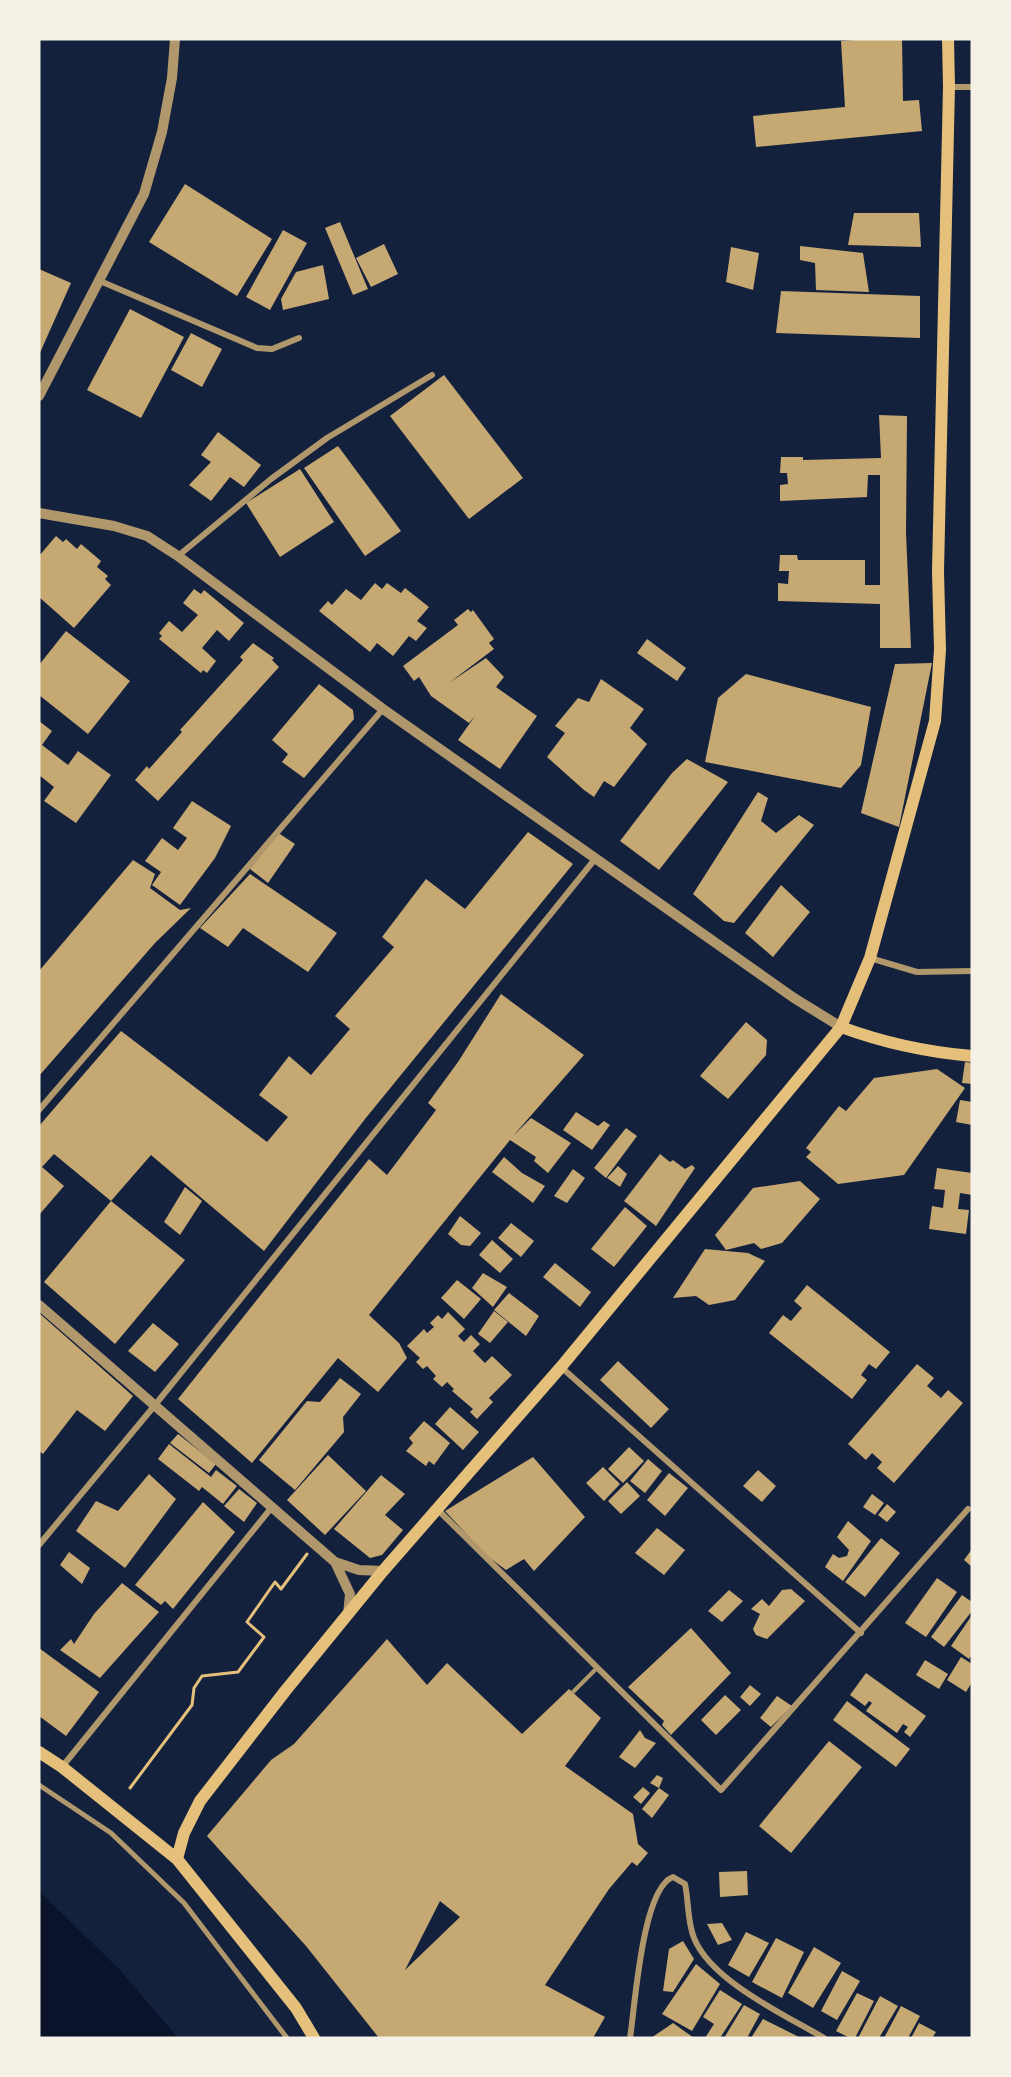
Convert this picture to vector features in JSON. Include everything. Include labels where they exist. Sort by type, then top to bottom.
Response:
[{"type":"main road","points":[[177,1859],[184,1833],[200,1801],[286,1690],[348,1617],[383,1571],[561,1367],[841,1027],[870,958],[935,721],[940,650],[938,571],[949,87],[948,39]]},
{"type":"main road","points":[[841,1027],[881,1042],[936,1053],[972,1056]]},
{"type":"main road","points":[[39,1752],[62,1767],[177,1859],[296,2008],[314,2038]]},
{"type":"street","points":[[39,396],[144,194],[162,132],[172,78],[175,39]]},
{"type":"street","points":[[949,87],[972,87]]},
{"type":"street","points":[[100,280],[257,348],[272,349],[299,338]]},
{"type":"street","points":[[178,556],[271,478],[327,438],[432,375]]},
{"type":"street","points":[[39,513],[114,526],[147,537],[178,556],[383,709],[794,998],[841,1027]]},
{"type":"street","points":[[39,1110],[383,709]]},
{"type":"street","points":[[39,1545],[155,1405],[595,859]]},
{"type":"street","points":[[870,958],[917,972],[972,971]]},
{"type":"street","points":[[39,1305],[335,1562],[359,1570],[383,1571]]},
{"type":"street","points":[[561,1367],[861,1633]]},
{"type":"street","points":[[62,1767],[272,1507]]},
{"type":"street","points":[[437,1509],[721,1790],[968,1509]]},
{"type":"street","points":[[335,1562],[350,1594],[348,1617]]},
{"type":"street","points":[[39,1785],[111,1833],[184,1903],[287,2038]]},
{"type":"street","points":[[630,2038],[648,1918],[663,1885],[667,1879],[673,1877],[685,1884],[688,1918],[705,1959],[749,1992],[824,2038]]},
{"type":"lane","points":[[573,1692],[597,1667]]},
{"type":"path","points":[[130,1788],[192,1705],[194,1688],[202,1676],[238,1672],[264,1637],[247,1622],[275,1582],[282,1589],[307,1554]]},
{"type":"water","points":[[39,1891],[120,1970],[178,2038],[39,2038]]},
{"type":"building","points":[[902,39],[903,101],[919,100],[922,131],[756,147],[753,116],[845,107],[841,41]]},
{"type":"building","points":[[185,184],[272,239],[237,296],[149,242]]},
{"type":"building","points":[[854,213],[919,213],[921,247],[848,245]]},
{"type":"building","points":[[340,222],[368,289],[353,295],[325,228]]},
{"type":"building","points":[[283,230],[307,243],[270,310],[246,297]]},
{"type":"building","points":[[384,244],[398,274],[371,287],[356,258]]},
{"type":"building","points":[[800,246],[863,253],[869,292],[816,290],[815,263],[800,260]]},
{"type":"building","points":[[731,247],[759,253],[753,290],[726,282]]},
{"type":"building","points":[[323,265],[329,299],[283,310],[281,299],[296,272]]},
{"type":"building","points":[[39,269],[71,283],[39,355]]},
{"type":"building","points":[[781,291],[920,296],[920,338],[776,333]]},
{"type":"building","points":[[130,309],[184,337],[141,418],[87,390]]},
{"type":"building","points":[[191,333],[222,349],[202,387],[171,370]]},
{"type":"building","points":[[444,375],[523,478],[469,519],[390,416]]},
{"type":"building","points":[[879,415],[907,416],[906,533],[911,648],[880,648],[880,604],[778,601],[778,583],[788,584],[789,571],[779,571],[780,555],[797,555],[798,560],[865,560],[865,585],[880,585],[880,475],[868,475],[867,497],[780,501],[780,485],[788,484],[787,473],[780,473],[781,457],[803,457],[803,460],[881,458]]},
{"type":"building","points":[[218,432],[261,465],[244,487],[230,477],[211,501],[189,485],[211,462],[201,455]]},
{"type":"building","points":[[338,446],[401,531],[365,556],[304,468]]},
{"type":"building","points":[[300,469],[334,522],[280,557],[246,503]]},
{"type":"building","points":[[56,536],[63,542],[66,539],[77,549],[81,544],[101,561],[97,567],[108,576],[105,579],[111,585],[74,628],[39,597],[39,556]]},
{"type":"building","points":[[375,583],[382,589],[387,583],[401,593],[405,588],[429,607],[417,621],[427,628],[416,641],[409,636],[393,656],[377,643],[370,652],[319,611],[328,601],[332,605],[346,589],[361,600]]},
{"type":"building","points":[[194,589],[201,594],[204,590],[244,623],[229,641],[217,630],[202,648],[216,661],[207,673],[203,670],[201,673],[159,639],[162,636],[159,633],[169,621],[182,632],[198,615],[183,603]]},
{"type":"building","points":[[468,609],[471,612],[473,610],[494,639],[489,643],[494,649],[449,683],[486,658],[504,677],[496,687],[537,716],[500,769],[458,740],[475,716],[469,723],[431,696],[419,677],[414,681],[403,666],[458,625],[454,620]]},
{"type":"building","points":[[66,631],[130,681],[88,734],[39,695],[39,665]]},
{"type":"building","points":[[647,639],[686,668],[677,681],[637,653]]},
{"type":"building","points":[[253,643],[274,658],[272,660],[279,667],[158,801],[135,780],[147,766],[149,769],[182,732],[180,730],[243,660],[240,657]]},
{"type":"building","points":[[932,663],[899,827],[861,813],[895,664]]},
{"type":"building","points":[[746,674],[871,707],[861,765],[841,788],[705,762],[718,698]]},
{"type":"building","points":[[601,679],[644,709],[630,728],[647,744],[614,787],[604,781],[594,797],[547,757],[565,733],[555,726],[578,698],[589,702]]},
{"type":"building","points":[[319,684],[353,710],[354,719],[304,778],[282,762],[288,754],[272,740]]},
{"type":"building","points":[[39,721],[52,731],[42,745],[68,765],[78,751],[111,775],[76,823],[44,801],[54,787],[39,775]]},
{"type":"building","points":[[687,759],[728,782],[659,870],[620,841],[672,773]]},
{"type":"building","points":[[758,792],[768,798],[761,821],[776,833],[799,815],[814,825],[734,923],[724,921],[693,894]]},
{"type":"building","points":[[192,801],[231,826],[215,858],[180,905],[152,885],[161,872],[145,861],[162,838],[178,850],[187,838],[173,828]]},
{"type":"building","points":[[277,832],[295,844],[268,883],[250,869]]},
{"type":"building","points":[[528,832],[573,864],[365,1119],[264,1251],[151,1155],[111,1201],[54,1154],[42,1167],[64,1186],[39,1215],[39,1126],[121,1031],[267,1142],[288,1117],[259,1095],[289,1056],[311,1075],[350,1029],[335,1016],[394,947],[382,937],[426,879],[465,909]]},
{"type":"building","points":[[133,860],[155,874],[150,888],[180,910],[191,908],[155,943],[39,1076],[39,971]]},
{"type":"building","points":[[250,874],[337,933],[308,972],[243,928],[228,947],[200,928]]},
{"type":"building","points":[[781,885],[810,912],[773,957],[745,933]]},
{"type":"building","points":[[501,994],[584,1055],[513,1136],[531,1118],[571,1143],[548,1173],[534,1161],[536,1157],[510,1140],[369,1315],[399,1343],[407,1358],[378,1392],[338,1358],[252,1463],[178,1399],[369,1159],[387,1175],[436,1110],[428,1103],[458,1062]]},
{"type":"building","points":[[746,1022],[767,1040],[766,1055],[728,1099],[700,1076]]},
{"type":"building","points":[[965,1062],[972,1063],[972,1084],[962,1083]]},
{"type":"building","points":[[937,1069],[965,1088],[904,1175],[838,1184],[806,1157],[811,1152],[806,1148],[839,1106],[846,1111],[874,1078]]},
{"type":"building","points":[[960,1100],[972,1102],[972,1125],[956,1122]]},
{"type":"building","points":[[576,1112],[598,1126],[604,1121],[610,1125],[592,1150],[563,1130]]},
{"type":"building","points":[[626,1128],[637,1136],[606,1178],[594,1168]]},
{"type":"building","points":[[660,1154],[685,1169],[692,1165],[695,1168],[656,1226],[624,1201]]},
{"type":"building","points":[[504,1157],[522,1173],[545,1186],[533,1203],[492,1172]]},
{"type":"building","points":[[618,1166],[627,1174],[620,1187],[607,1178]]},
{"type":"building","points":[[937,1168],[972,1173],[972,1195],[960,1193],[958,1209],[969,1210],[966,1234],[929,1229],[932,1206],[943,1208],[945,1190],[934,1189]]},
{"type":"building","points":[[573,1169],[585,1178],[567,1203],[554,1196]]},
{"type":"building","points":[[800,1181],[820,1199],[782,1243],[761,1249],[754,1243],[726,1250],[715,1235],[753,1188]]},
{"type":"building","points":[[185,1187],[202,1201],[180,1235],[164,1222]]},
{"type":"building","points":[[111,1201],[185,1260],[115,1344],[44,1282]]},
{"type":"building","points":[[625,1207],[647,1226],[614,1267],[591,1249]]},
{"type":"building","points":[[460,1216],[481,1233],[470,1246],[461,1245],[448,1234]]},
{"type":"building","points":[[511,1223],[534,1241],[521,1257],[498,1238]]},
{"type":"building","points":[[492,1240],[513,1259],[500,1273],[479,1255]]},
{"type":"building","points":[[705,1249],[748,1253],[765,1261],[735,1300],[709,1305],[696,1296],[673,1298]]},
{"type":"building","points":[[555,1263],[591,1292],[580,1307],[543,1277]]},
{"type":"building","points":[[483,1273],[507,1287],[493,1307],[472,1288]]},
{"type":"building","points":[[457,1280],[481,1299],[464,1319],[441,1298]]},
{"type":"building","points":[[807,1285],[890,1352],[876,1369],[869,1364],[861,1375],[867,1380],[852,1399],[769,1333],[783,1315],[791,1321],[802,1308],[794,1301]]},
{"type":"building","points":[[509,1293],[539,1316],[526,1336],[494,1310]]},
{"type":"building","points":[[494,1311],[508,1322],[490,1343],[478,1334]]},
{"type":"building","points":[[448,1312],[465,1329],[458,1336],[464,1342],[471,1335],[480,1344],[473,1351],[485,1363],[492,1356],[512,1375],[489,1398],[493,1402],[477,1419],[470,1412],[473,1409],[452,1391],[454,1389],[447,1382],[442,1387],[433,1379],[436,1376],[427,1366],[423,1369],[416,1362],[420,1358],[407,1346],[424,1329],[427,1333],[434,1327],[430,1323],[438,1315],[442,1319]]},
{"type":"building","points":[[39,1313],[133,1396],[105,1431],[77,1410],[43,1454],[39,1451]]},
{"type":"building","points":[[153,1323],[179,1344],[155,1372],[128,1351]]},
{"type":"building","points":[[618,1361],[669,1409],[651,1428],[600,1380]]},
{"type":"building","points":[[917,1364],[934,1378],[927,1386],[941,1398],[948,1390],[963,1403],[894,1483],[877,1468],[882,1462],[872,1453],[866,1460],[848,1444]]},
{"type":"building","points":[[340,1378],[361,1394],[343,1417],[344,1432],[295,1490],[259,1460],[307,1401],[320,1402]]},
{"type":"building","points":[[450,1407],[479,1432],[463,1450],[435,1424]]},
{"type":"building","points":[[424,1421],[450,1443],[434,1465],[429,1461],[426,1466],[406,1451],[413,1443],[409,1438]]},
{"type":"building","points":[[178,1434],[216,1464],[209,1473],[170,1443]]},
{"type":"building","points":[[169,1444],[211,1477],[216,1470],[237,1486],[223,1504],[202,1487],[199,1491],[158,1459]]},
{"type":"building","points":[[629,1447],[644,1461],[623,1483],[608,1469]]},
{"type":"building","points":[[328,1455],[366,1491],[325,1535],[287,1500]]},
{"type":"building","points":[[533,1457],[585,1517],[534,1571],[524,1559],[506,1570],[486,1555],[445,1511]]},
{"type":"building","points":[[648,1459],[662,1471],[645,1493],[630,1481]]},
{"type":"building","points":[[603,1467],[620,1484],[604,1501],[586,1483]]},
{"type":"building","points":[[758,1470],[776,1486],[762,1502],[743,1486]]},
{"type":"building","points":[[669,1473],[688,1488],[665,1516],[647,1500]]},
{"type":"building","points":[[149,1474],[176,1499],[125,1568],[76,1531],[96,1501],[118,1511]]},
{"type":"building","points":[[381,1475],[405,1494],[385,1515],[403,1530],[382,1555],[370,1558],[334,1529]]},
{"type":"building","points":[[627,1482],[640,1496],[621,1514],[608,1501]]},
{"type":"building","points":[[239,1489],[257,1503],[244,1522],[224,1506]]},
{"type":"building","points":[[872,1494],[884,1503],[875,1515],[863,1507]]},
{"type":"building","points":[[203,1502],[235,1532],[173,1609],[165,1601],[161,1605],[135,1585]]},
{"type":"building","points":[[887,1504],[896,1512],[887,1522],[878,1515]]},
{"type":"building","points":[[848,1521],[871,1541],[843,1581],[825,1567],[833,1554],[839,1558],[847,1556],[849,1550],[837,1537]]},
{"type":"building","points":[[657,1528],[685,1550],[664,1575],[635,1553]]},
{"type":"building","points":[[881,1538],[900,1553],[865,1597],[845,1582]]},
{"type":"building","points":[[972,1549],[972,1567],[964,1560]]},
{"type":"building","points":[[69,1552],[90,1568],[82,1584],[60,1565]]},
{"type":"building","points":[[937,1578],[957,1592],[926,1637],[905,1623]]},
{"type":"building","points":[[122,1583],[159,1612],[100,1678],[60,1650],[71,1639],[74,1644],[94,1614]]},
{"type":"building","points":[[791,1589],[805,1601],[767,1639],[756,1635],[753,1629],[760,1614],[751,1609],[762,1599],[769,1606],[782,1590]]},
{"type":"building","points":[[729,1590],[743,1601],[722,1622],[708,1611]]},
{"type":"building","points":[[962,1595],[972,1602],[972,1611],[944,1647],[931,1637]]},
{"type":"building","points":[[972,1615],[972,1655],[969,1659],[951,1646]]},
{"type":"building","points":[[691,1628],[731,1673],[671,1735],[662,1725],[664,1721],[628,1687]]},
{"type":"building","points":[[387,1639],[427,1685],[447,1663],[522,1734],[569,1689],[601,1718],[565,1766],[633,1814],[638,1844],[648,1853],[637,1866],[632,1862],[609,1889],[545,1985],[605,2017],[593,2038],[379,2038],[306,1946],[207,1836],[271,1760],[294,1744]],"holes":[[[440,1901],[460,1917],[405,1970]]]},
{"type":"building","points":[[39,1648],[99,1692],[66,1736],[39,1716]]},
{"type":"building","points":[[961,1657],[972,1664],[972,1682],[966,1692],[947,1680]]},
{"type":"building","points":[[925,1660],[948,1674],[939,1689],[916,1675]]},
{"type":"building","points":[[866,1673],[926,1716],[910,1737],[904,1732],[908,1727],[903,1724],[897,1733],[866,1711],[872,1703],[869,1701],[865,1706],[850,1695]]},
{"type":"building","points":[[750,1685],[761,1694],[750,1706],[740,1697]]},
{"type":"building","points":[[725,1695],[741,1710],[716,1735],[701,1720]]},
{"type":"building","points":[[777,1696],[792,1706],[771,1727],[760,1718]]},
{"type":"building","points":[[847,1701],[910,1749],[896,1767],[833,1720]]},
{"type":"building","points":[[640,1730],[645,1738],[656,1743],[635,1768],[619,1757]]},
{"type":"building","points":[[829,1741],[862,1767],[791,1853],[759,1826]]},
{"type":"building","points":[[657,1775],[663,1778],[659,1788],[650,1783]]},
{"type":"building","points":[[643,1787],[650,1793],[641,1804],[633,1797]]},
{"type":"building","points":[[659,1788],[669,1795],[652,1818],[642,1809]]},
{"type":"building","points":[[747,1871],[748,1895],[720,1897],[719,1872]]},
{"type":"building","points":[[722,1923],[732,1940],[718,1945],[707,1924]]},
{"type":"building","points":[[746,1932],[769,1943],[749,1977],[728,1965]]},
{"type":"building","points":[[776,1938],[804,1952],[782,1998],[752,1982]]},
{"type":"building","points":[[683,1941],[694,1959],[673,1992],[663,1991],[669,1949]]},
{"type":"building","points":[[814,1947],[841,1963],[813,2008],[788,1993]]},
{"type":"building","points":[[696,1964],[720,1984],[692,2031],[662,2014]]},
{"type":"building","points":[[842,1971],[860,1981],[837,2020],[821,2011]]},
{"type":"building","points":[[720,1990],[742,2004],[720,2038],[705,2038],[714,2024],[703,2017]]},
{"type":"building","points":[[857,1993],[874,2001],[855,2038],[850,2038],[836,2031]]},
{"type":"building","points":[[880,1996],[898,2006],[879,2038],[858,2038]]},
{"type":"building","points":[[744,2005],[760,2014],[747,2038],[724,2038]]},
{"type":"building","points":[[901,2006],[920,2016],[908,2038],[884,2038]]},
{"type":"building","points":[[763,2019],[801,2038],[751,2038]]},
{"type":"building","points":[[673,2023],[694,2038],[651,2038]]},
{"type":"building","points":[[919,2023],[936,2032],[932,2038],[911,2038]]}]
